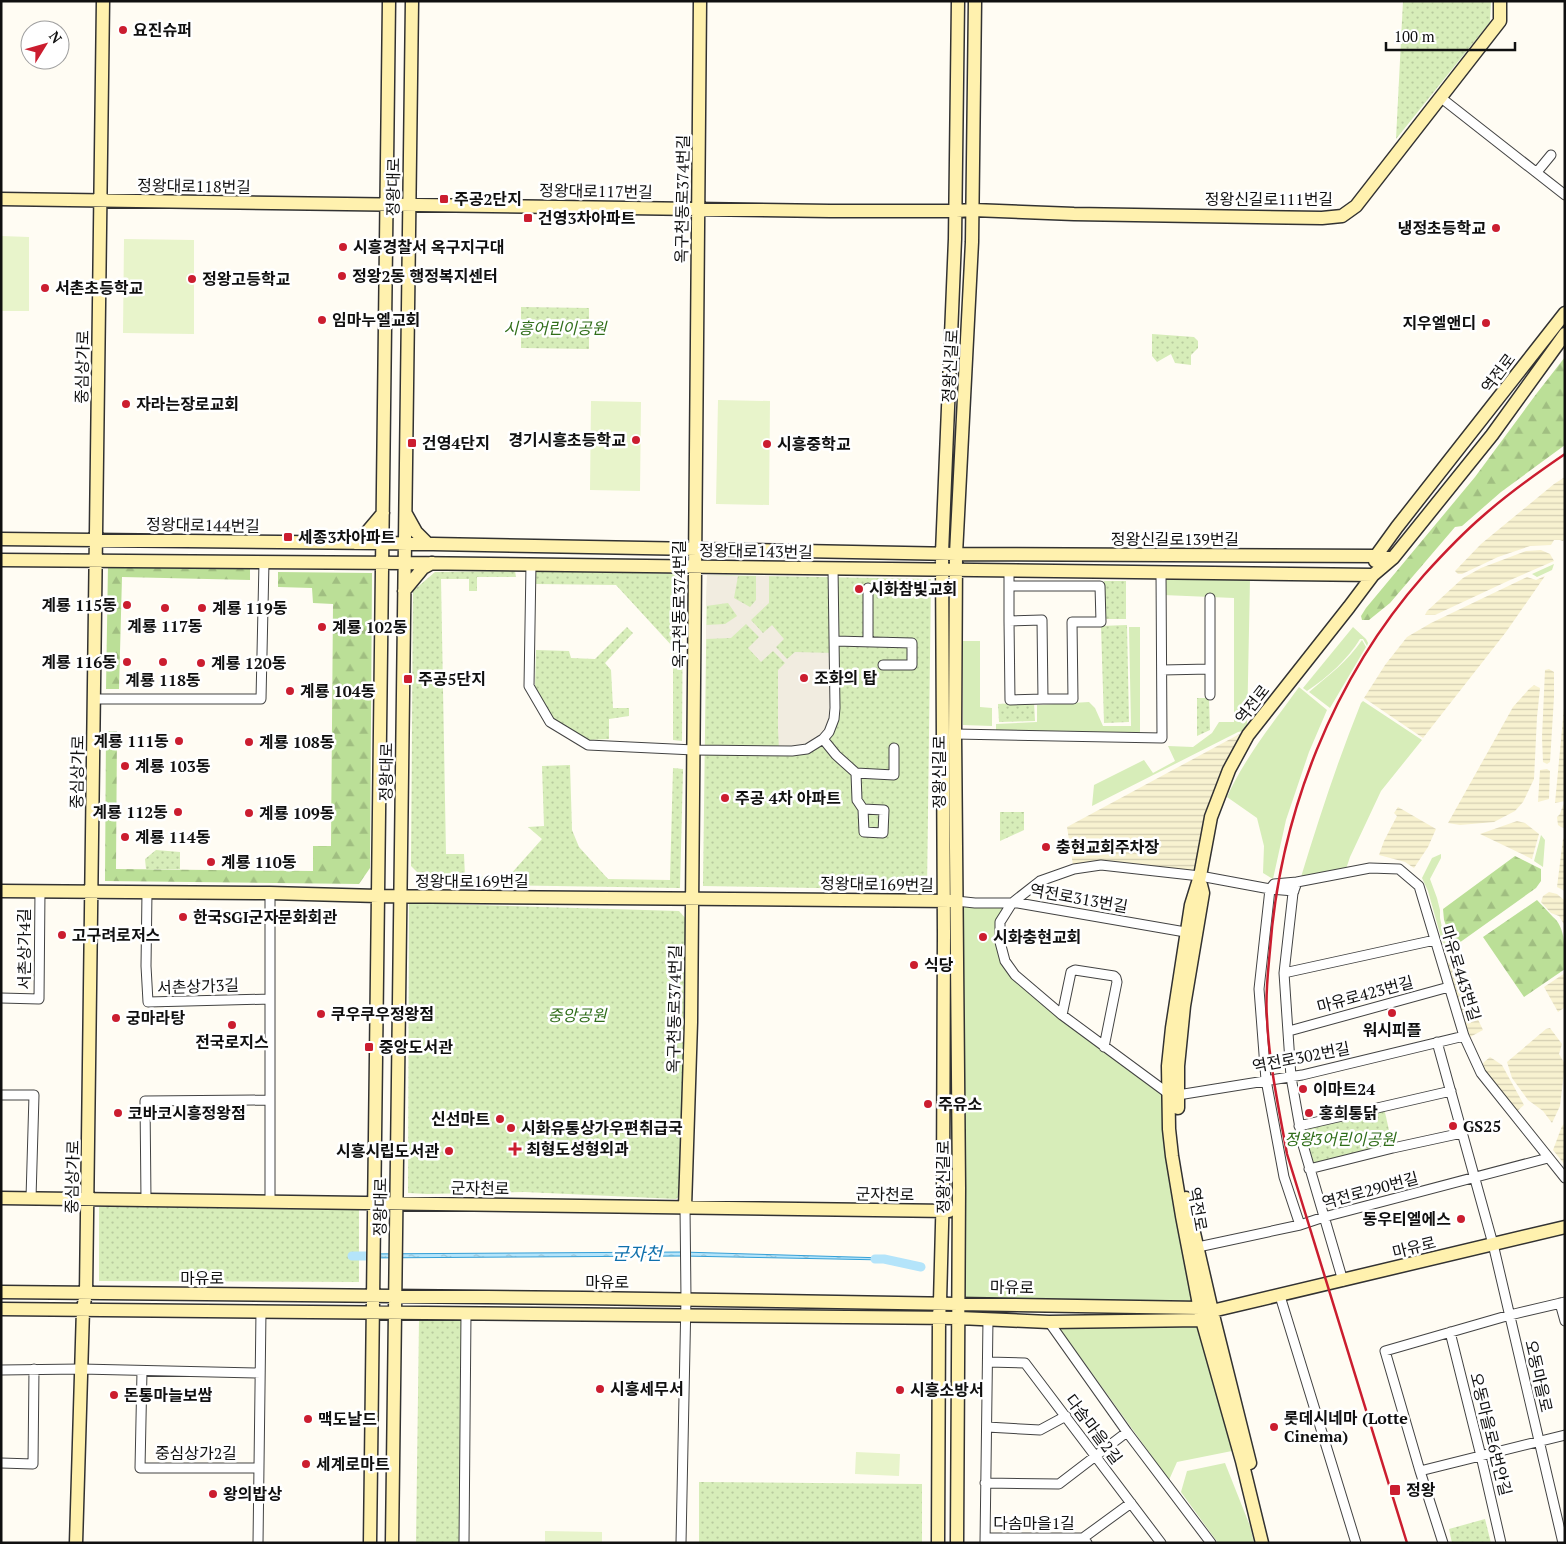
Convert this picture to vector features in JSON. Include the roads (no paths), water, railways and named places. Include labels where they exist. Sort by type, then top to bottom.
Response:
[{"type":"street","name":"중심상가로","points":[[76,1543],[88,1199],[103,1]]},
{"type":"street","name":"정왕대로","points":[[370,1543],[389,1]]},
{"type":"street","name":"정왕대로","points":[[392,1543],[412,1]]},
{"type":"street","name":"옥구천동로374번길","points":[[685,1207],[691,1022],[700,1]]},
{"type":"street","name":"정왕신길로","points":[[938,1543],[938,1318],[942,1211],[942,553],[956,211],[958,1]]},
{"type":"street","name":"정왕신길로","points":[[957,1543],[959,1211],[954,734],[956,554],[972,242],[975,1]]},
{"type":"street","name":"정왕신길로111번길","points":[[956,211],[1322,218],[1342,216],[1356,206],[1500,21],[1500,1]]},
{"type":"street","points":[[1440,97],[1565,194]]},
{"type":"street","points":[[1537,172],[1551,155]]},
{"type":"street","name":"정왕대로118번길","points":[[1,199],[386,205]]},
{"type":"street","name":"정왕대로117번길","points":[[386,205],[956,211]]},
{"type":"street","name":"역전로","points":[[1373,574],[1376,556],[1397,527],[1565,313]]},
{"type":"street","name":"역전로","points":[[1262,1543],[1182,1216],[1172,1156],[1170,1129],[1191,933],[1203,893],[1200,876],[1211,818],[1229,770],[1248,735],[1373,574],[1393,558],[1492,435],[1565,334]]},
{"type":"street","points":[[355,543],[383,513]]},
{"type":"street","points":[[405,513],[416,532],[428,544]]},
{"type":"street","name":"정왕대로144번길","points":[[1,539],[405,544]]},
{"type":"street","name":"정왕대로143번길","points":[[405,544],[956,554]]},
{"type":"street","name":"정왕신길로139번길","points":[[956,554],[1376,556],[1393,558]]},
{"type":"street","points":[[1,560],[404,563]]},
{"type":"street","points":[[94,700],[261,699],[264,562]]},
{"type":"street","name":"정왕대로143번길","points":[[404,563],[956,570]]},
{"type":"street","points":[[404,591],[422,568],[432,563]]},
{"type":"street","points":[[531,564],[529,686],[550,722],[588,745],[694,750],[792,751],[807,749],[823,739],[829,732],[836,708],[833,568]]},
{"type":"street","name":"정왕신길로139번길","points":[[956,570],[1373,574]]},
{"type":"street","points":[[1009,570],[1009,586],[1009,621],[1010,700],[1072,699],[1072,622],[1101,622],[1100,586],[1009,586]]},
{"type":"street","points":[[954,734],[1162,738],[1161,572]]},
{"type":"street","points":[[868,588],[868,642]]},
{"type":"street","points":[[1210,598],[1210,695]]},
{"type":"street","points":[[1009,621],[1042,620],[1043,699]]},
{"type":"street","points":[[835,641],[912,643],[912,665],[883,665]]},
{"type":"street","points":[[1162,670],[1210,669]]},
{"type":"street","points":[[823,739],[836,755],[856,773],[894,775],[894,748]]},
{"type":"street","points":[[856,773],[857,800],[864,809]]},
{"type":"street","points":[[1173,1094],[1104,1047],[1062,1015],[1016,975],[1005,961],[1000,942],[1000,922],[1012,903],[1040,881],[1074,869],[1101,865],[1200,876],[1270,889],[1258,989],[1266,1080],[1284,1177],[1300,1225]]},
{"type":"street","name":"마유로443번길","points":[[1270,889],[1274,884],[1295,889],[1370,868],[1399,869],[1418,886],[1464,1036],[1481,1073],[1565,1178]]},
{"type":"street","points":[[1295,889],[1284,973],[1291,1077],[1299,1126],[1309,1169],[1343,1281]]},
{"type":"street","name":"정왕대로169번길","points":[[1,891],[400,897],[956,901]]},
{"type":"street","name":"서촌상가4길","points":[[1,998],[39,998],[40,891]]},
{"type":"street","name":"서촌상가3길","points":[[147,892],[146,966],[148,1002],[270,999]]},
{"type":"street","points":[[270,894],[270,1202]]},
{"type":"street","name":"역전로313번길","points":[[956,901],[1018,902],[1191,933]]},
{"type":"street","points":[[1284,973],[1435,940]]},
{"type":"street","points":[[1062,1015],[1072,972],[1075,970],[1114,976],[1117,982],[1104,1047]]},
{"type":"street","name":"마유로423번길","points":[[1289,1031],[1449,987]]},
{"type":"street","name":"역전로302번길","points":[[1173,1094],[1291,1077],[1464,1036]]},
{"type":"street","points":[[1438,1042],[1475,1178]]},
{"type":"street","points":[[1299,1126],[1451,1091]]},
{"type":"street","name":"역전로","points":[[1173,1094],[1184,1188],[1198,1247],[1205,1313],[1271,1543]]},
{"type":"street","points":[[1,1095],[34,1096],[31,1198]]},
{"type":"street","points":[[146,1200],[145,1101],[270,1100]]},
{"type":"street","points":[[1309,1169],[1462,1132]]},
{"type":"street","name":"역전로290번길","points":[[1198,1247],[1300,1225],[1548,1158]]},
{"type":"street","name":"오동마을로","points":[[1475,1178],[1493,1244],[1563,1543]]},
{"type":"street","name":"군자천로","points":[[1,1198],[959,1211]]},
{"type":"street","points":[[681,1543],[686,1298],[685,1207]]},
{"type":"street","name":"마유로","points":[[1,1308],[959,1318],[1049,1322],[1205,1313],[1565,1227]]},
{"type":"street","name":"마유로","points":[[1,1292],[958,1302],[1205,1313]]},
{"type":"street","points":[[1280,1296],[1356,1543]]},
{"type":"street","points":[[1442,1543],[1386,1351],[1510,1315],[1563,1302],[1565,1321]]},
{"type":"street","name":"중심상가2길","points":[[258,1543],[261,1311]]},
{"type":"street","points":[[464,1543],[466,1313]]},
{"type":"street","points":[[985,1540],[988,1320]]},
{"type":"street","points":[[1049,1322],[1127,1432],[1211,1543]]},
{"type":"street","name":"오동마을로6번안길","points":[[1450,1332],[1501,1543]]},
{"type":"street","name":"다솜마을2길","points":[[988,1362],[1025,1363],[1161,1543]]},
{"type":"street","points":[[1,1370],[81,1369],[260,1373]]},
{"type":"street","points":[[1,1463],[33,1464],[34,1370]]},
{"type":"street","name":"중심상가2길","points":[[142,1371],[140,1468],[259,1468]]},
{"type":"street","points":[[987,1427],[1040,1430],[1066,1416]]},
{"type":"street","points":[[985,1483],[1059,1484],[1127,1432]]},
{"type":"street","points":[[1420,1471],[1565,1435]]},
{"type":"street","name":"다솜마을1길","points":[[985,1540],[1085,1540],[1131,1503]]},
{"type":"water","points":[[682,1252],[885,1258],[885,1260],[682,1256],[359,1258],[359,1254]]},
{"type":"waterway","name":"군자천","points":[[352,1256],[369,1256]]},
{"type":"waterway","name":"군자천","points":[[875,1259],[884,1259],[921,1267]]},
{"type":"railway","points":[[1407,1543],[1287,1154],[1272,1069],[1266,1010],[1276,899],[1285,849],[1299,799],[1317,750],[1338,703],[1363,658],[1392,615],[1424,575],[1453,544],[1503,499],[1565,454]]},
{"type":"place","name":"요진슈퍼","points":[[123,30]]},
{"type":"place","name":"주공2단지","points":[[444,199]]},
{"type":"place","name":"건영3차아파트","points":[[528,218]]},
{"type":"place","name":"냉정초등학교","points":[[1496,228]]},
{"type":"place","name":"시흥경찰서 옥구지구대","points":[[343,247]]},
{"type":"place","name":"정왕2동 행정복지센터","points":[[342,276]]},
{"type":"place","name":"정왕고등학교","points":[[192,279]]},
{"type":"place","name":"서촌초등학교","points":[[45,288]]},
{"type":"place","name":"임마누엘교회","points":[[322,320]]},
{"type":"place","name":"지우엘앤디","points":[[1486,323]]},
{"type":"place","name":"자라는장로교회","points":[[126,404]]},
{"type":"place","name":"경기시흥초등학교","points":[[636,440]]},
{"type":"place","name":"건영4단지","points":[[412,443]]},
{"type":"place","name":"시흥중학교","points":[[767,444]]},
{"type":"place","name":"세종3차아파트","points":[[288,537]]},
{"type":"place","name":"시화참빛교회","points":[[859,589]]},
{"type":"place","name":"계룡 115동","points":[[127,605]]},
{"type":"place","name":"계룡 117동","points":[[165,608]]},
{"type":"place","name":"계룡 119동","points":[[202,608]]},
{"type":"place","name":"계룡 102동","points":[[322,627]]},
{"type":"place","name":"계룡 116동","points":[[127,662]]},
{"type":"place","name":"계룡 118동","points":[[163,662]]},
{"type":"place","name":"계룡 120동","points":[[201,663]]},
{"type":"place","name":"조화의 탑","points":[[804,678]]},
{"type":"place","name":"주공5단지","points":[[408,679]]},
{"type":"place","name":"계룡 104동","points":[[290,691]]},
{"type":"place","name":"계룡 111동","points":[[179,741]]},
{"type":"place","name":"계룡 108동","points":[[249,742]]},
{"type":"place","name":"계룡 103동","points":[[125,766]]},
{"type":"place","name":"주공 4차 아파트","points":[[725,798]]},
{"type":"place","name":"계룡 112동","points":[[178,812]]},
{"type":"place","name":"계룡 109동","points":[[249,813]]},
{"type":"place","name":"계룡 114동","points":[[125,837]]},
{"type":"place","name":"충현교회주차장","points":[[1046,847]]},
{"type":"place","name":"계룡 110동","points":[[211,862]]},
{"type":"place","name":"한국SGI군자문화회관","points":[[183,917]]},
{"type":"place","name":"고구려로저스","points":[[62,935]]},
{"type":"place","name":"시화충현교회","points":[[983,937]]},
{"type":"place","name":"식당","points":[[914,965]]},
{"type":"place","name":"워시피플","points":[[1392,1013]]},
{"type":"place","name":"쿠우쿠우정왕점","points":[[321,1014]]},
{"type":"place","name":"궁마라탕","points":[[116,1018]]},
{"type":"place","name":"전국로지스","points":[[232,1025]]},
{"type":"place","name":"중앙도서관","points":[[369,1047]]},
{"type":"place","name":"이마트24","points":[[1303,1089]]},
{"type":"place","name":"주유소","points":[[928,1104]]},
{"type":"place","name":"코바코시흥정왕점","points":[[118,1113]]},
{"type":"place","name":"홍희통닭","points":[[1309,1113]]},
{"type":"place","name":"신선마트","points":[[500,1119]]},
{"type":"place","name":"GS25","points":[[1453,1126]]},
{"type":"place","name":"시화유통상가우편취급국","points":[[511,1128]]},
{"type":"place","name":"최형도성형외과","points":[[515,1149]]},
{"type":"place","name":"시흥시립도서관","points":[[449,1151]]},
{"type":"place","name":"동우티엘에스","points":[[1461,1219]]},
{"type":"place","name":"시흥세무서","points":[[600,1389]]},
{"type":"place","name":"시흥소방서","points":[[900,1390]]},
{"type":"place","name":"돈통마늘보쌈","points":[[114,1395]]},
{"type":"place","name":"맥도날드","points":[[308,1419]]},
{"type":"place","name":"롯데시네마 (Lotte Cinema)","points":[[1274,1427]]},
{"type":"place","name":"세계로마트","points":[[306,1464]]},
{"type":"place","name":"정왕","points":[[1395,1490]]},
{"type":"place","name":"왕의밥상","points":[[213,1494]]},
{"type":"park label","name":"시흥어린이공원","points":[[555,328]]},
{"type":"park label","name":"중앙공원","points":[[577,1015]]},
{"type":"park label","name":"정왕3어린이공원","points":[[1340,1139]]}]
